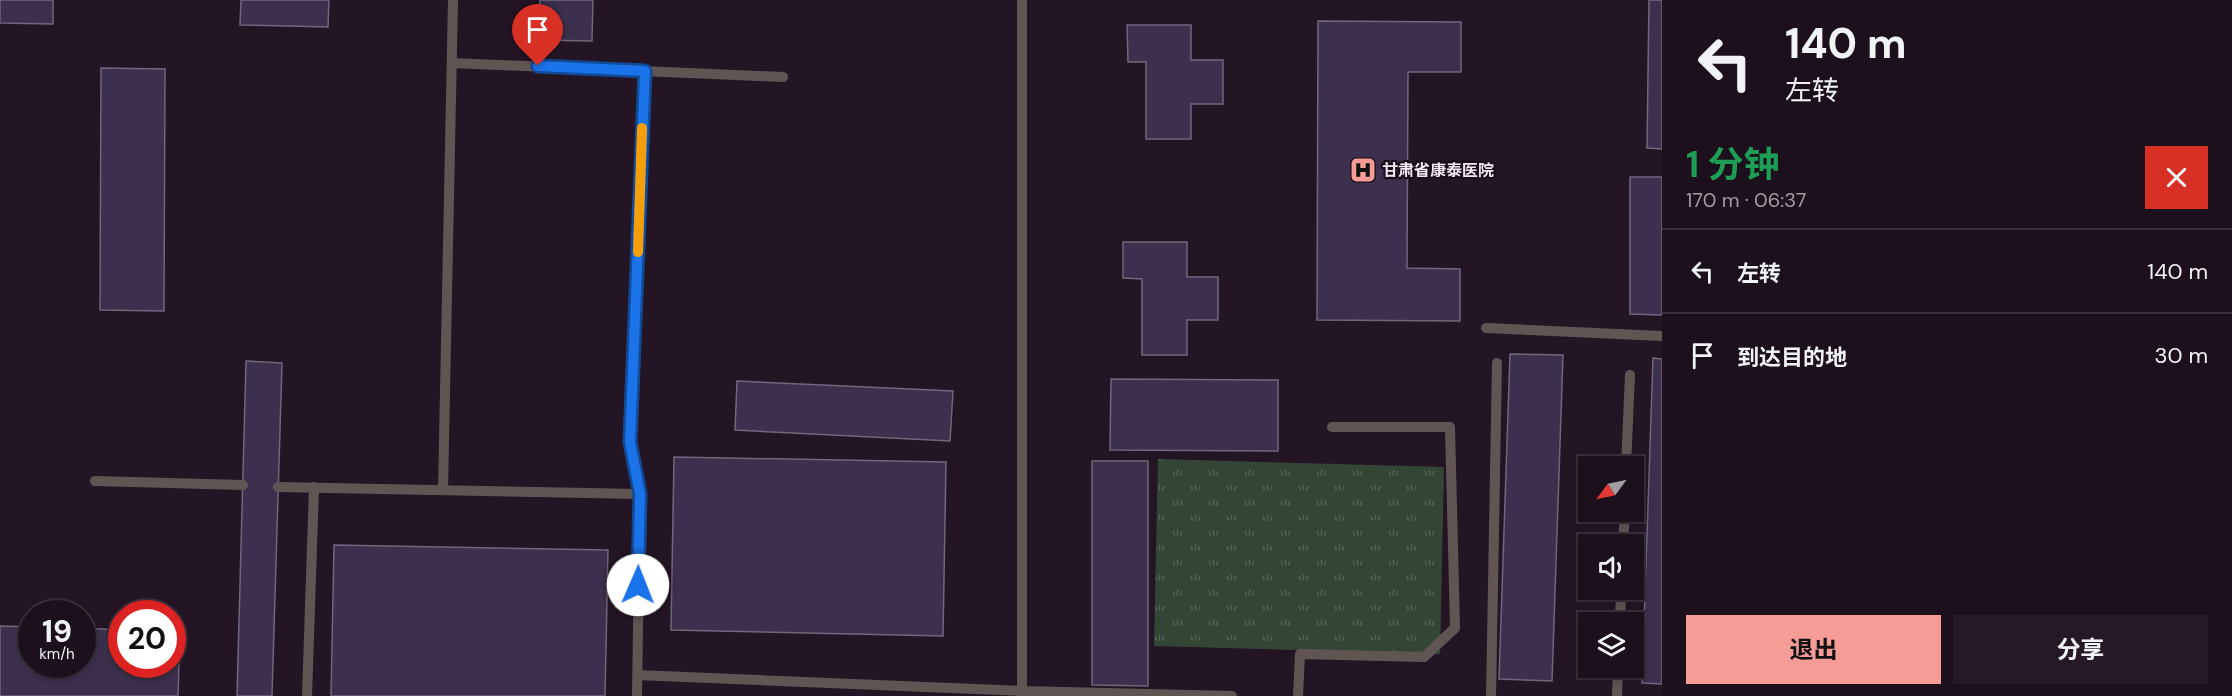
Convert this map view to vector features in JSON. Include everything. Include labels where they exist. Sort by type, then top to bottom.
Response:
[{"type":"lane","points":[[443,490],[453,0]]},
{"type":"lane","points":[[1022,0],[1022,694]]},
{"type":"lane","points":[[452,63],[783,76]]},
{"type":"lane","points":[[636,696],[640,494],[630,442],[645,71]]},
{"type":"lane","points":[[1486,328],[1662,336]]},
{"type":"lane","points":[[1491,696],[1497,363]]},
{"type":"lane","points":[[1626,456],[1630,375]]},
{"type":"lane","points":[[1298,696],[1300,654],[1424,657],[1455,628],[1450,427],[1332,427]]},
{"type":"lane","points":[[95,481],[243,485]]},
{"type":"lane","points":[[278,487],[640,494]]},
{"type":"lane","points":[[307,696],[314,487]]},
{"type":"lane","points":[[637,675],[1022,694],[1232,696]]},
{"type":"lane","points":[[1617,696],[1618,678]]},
{"type":"green space","points":[[1158,459],[1444,467],[1440,654],[1154,646]]},
{"type":"building","points":[[0,0],[53,0],[53,24],[0,23]]},
{"type":"building","points":[[241,0],[329,0],[328,27],[240,25]]},
{"type":"building","points":[[540,0],[593,0],[592,41],[539,40]]},
{"type":"building","points":[[1649,0],[1662,0],[1662,149],[1647,148]]},
{"type":"building","name":"甘肃省康泰医院","points":[[1318,21],[1461,22],[1461,72],[1408,72],[1407,268],[1460,269],[1460,321],[1317,320]]},
{"type":"building","points":[[1127,25],[1191,25],[1191,60],[1223,60],[1223,104],[1191,104],[1191,139],[1146,139],[1146,62],[1128,62]]},
{"type":"building","points":[[101,68],[165,69],[164,311],[100,310]]},
{"type":"building","points":[[1630,177],[1662,177],[1662,315],[1630,314]]},
{"type":"building","points":[[1123,242],[1187,242],[1187,277],[1218,277],[1218,320],[1187,320],[1187,355],[1142,355],[1142,279],[1123,278]]},
{"type":"building","points":[[1510,354],[1563,355],[1552,681],[1499,679]]},
{"type":"building","points":[[1653,358],[1662,359],[1662,684],[1642,683],[1644,678]]},
{"type":"building","points":[[246,361],[282,363],[272,696],[237,696]]},
{"type":"building","points":[[1111,379],[1278,380],[1278,451],[1110,450]]},
{"type":"building","points":[[737,381],[953,391],[950,441],[735,430]]},
{"type":"building","points":[[674,457],[946,462],[943,636],[671,630]]},
{"type":"building","points":[[1092,461],[1148,461],[1148,686],[1092,685]]},
{"type":"building","points":[[334,545],[608,550],[605,696],[331,696]]},
{"type":"building","points":[[0,626],[18,627],[18,678],[96,678],[96,629],[108,629],[108,678],[179,678],[178,696],[0,696]]},
{"type":"slow traffic","points":[[638,252],[642,128]]},
{"type":"place","name":"甘肃省康泰医院","points":[[1363,170]]},
{"type":"route","points":[[538,66],[645,71],[630,442],[640,494],[638,585]]}]
